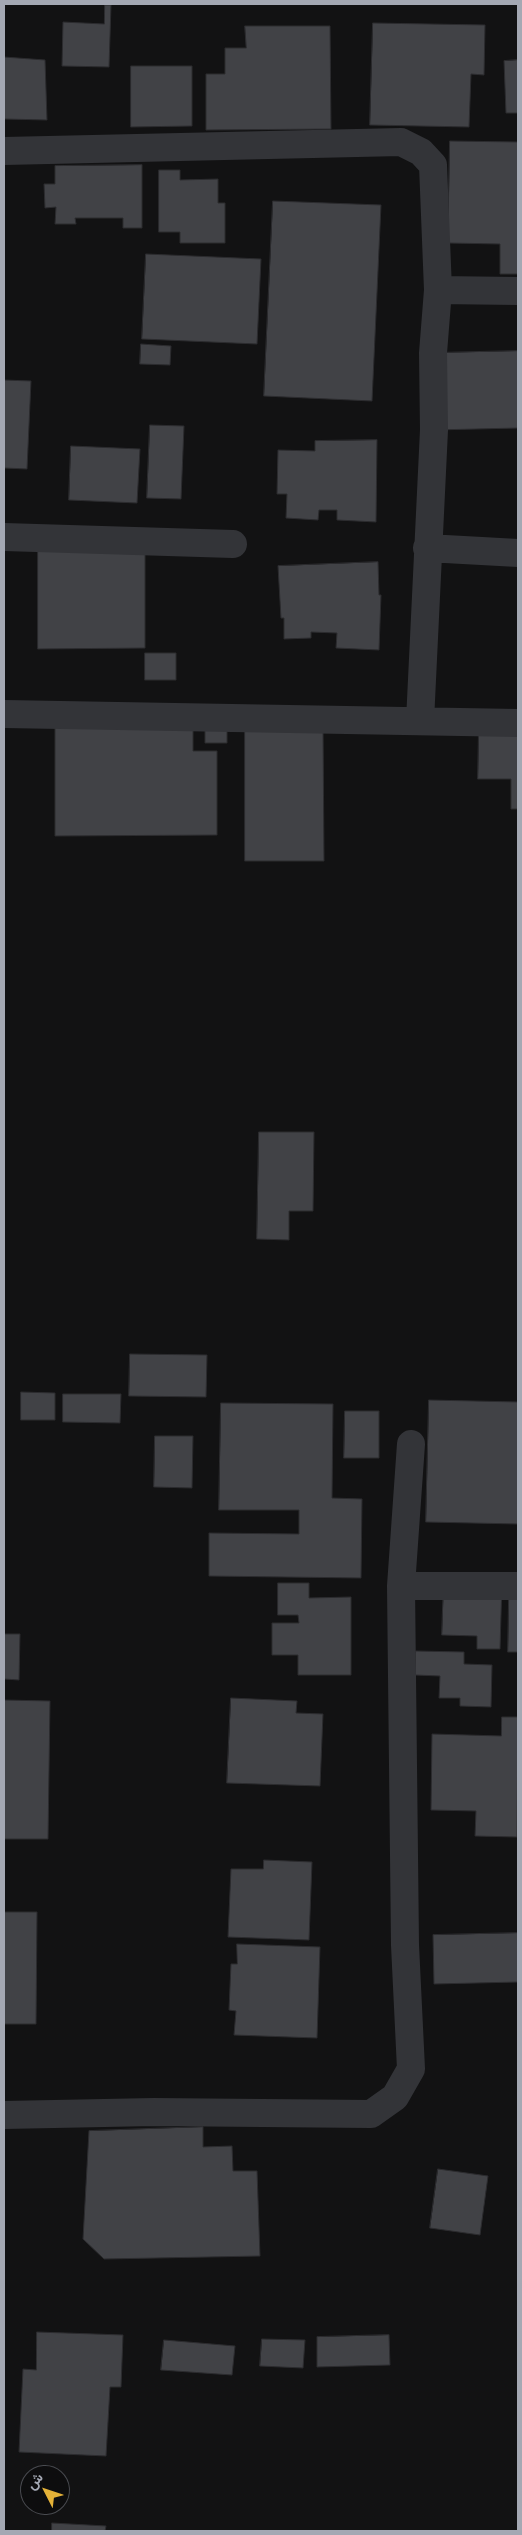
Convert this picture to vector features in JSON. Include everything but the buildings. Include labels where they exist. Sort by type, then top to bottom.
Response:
[{"type":"street","points":[[4,151],[401,142],[422,152],[433,165],[438,290],[433,353],[434,430],[420,720]]},
{"type":"street","points":[[438,290],[518,291]]},
{"type":"street","points":[[4,537],[233,544]]},
{"type":"street","points":[[427,548],[518,552]]},
{"type":"street","points":[[4,714],[518,723]]},
{"type":"street","points":[[4,2115],[154,2112],[371,2114],[395,2097],[411,2069],[405,1945],[401,1586],[411,1444]]},
{"type":"street","points":[[401,1586],[518,1586]]}]
